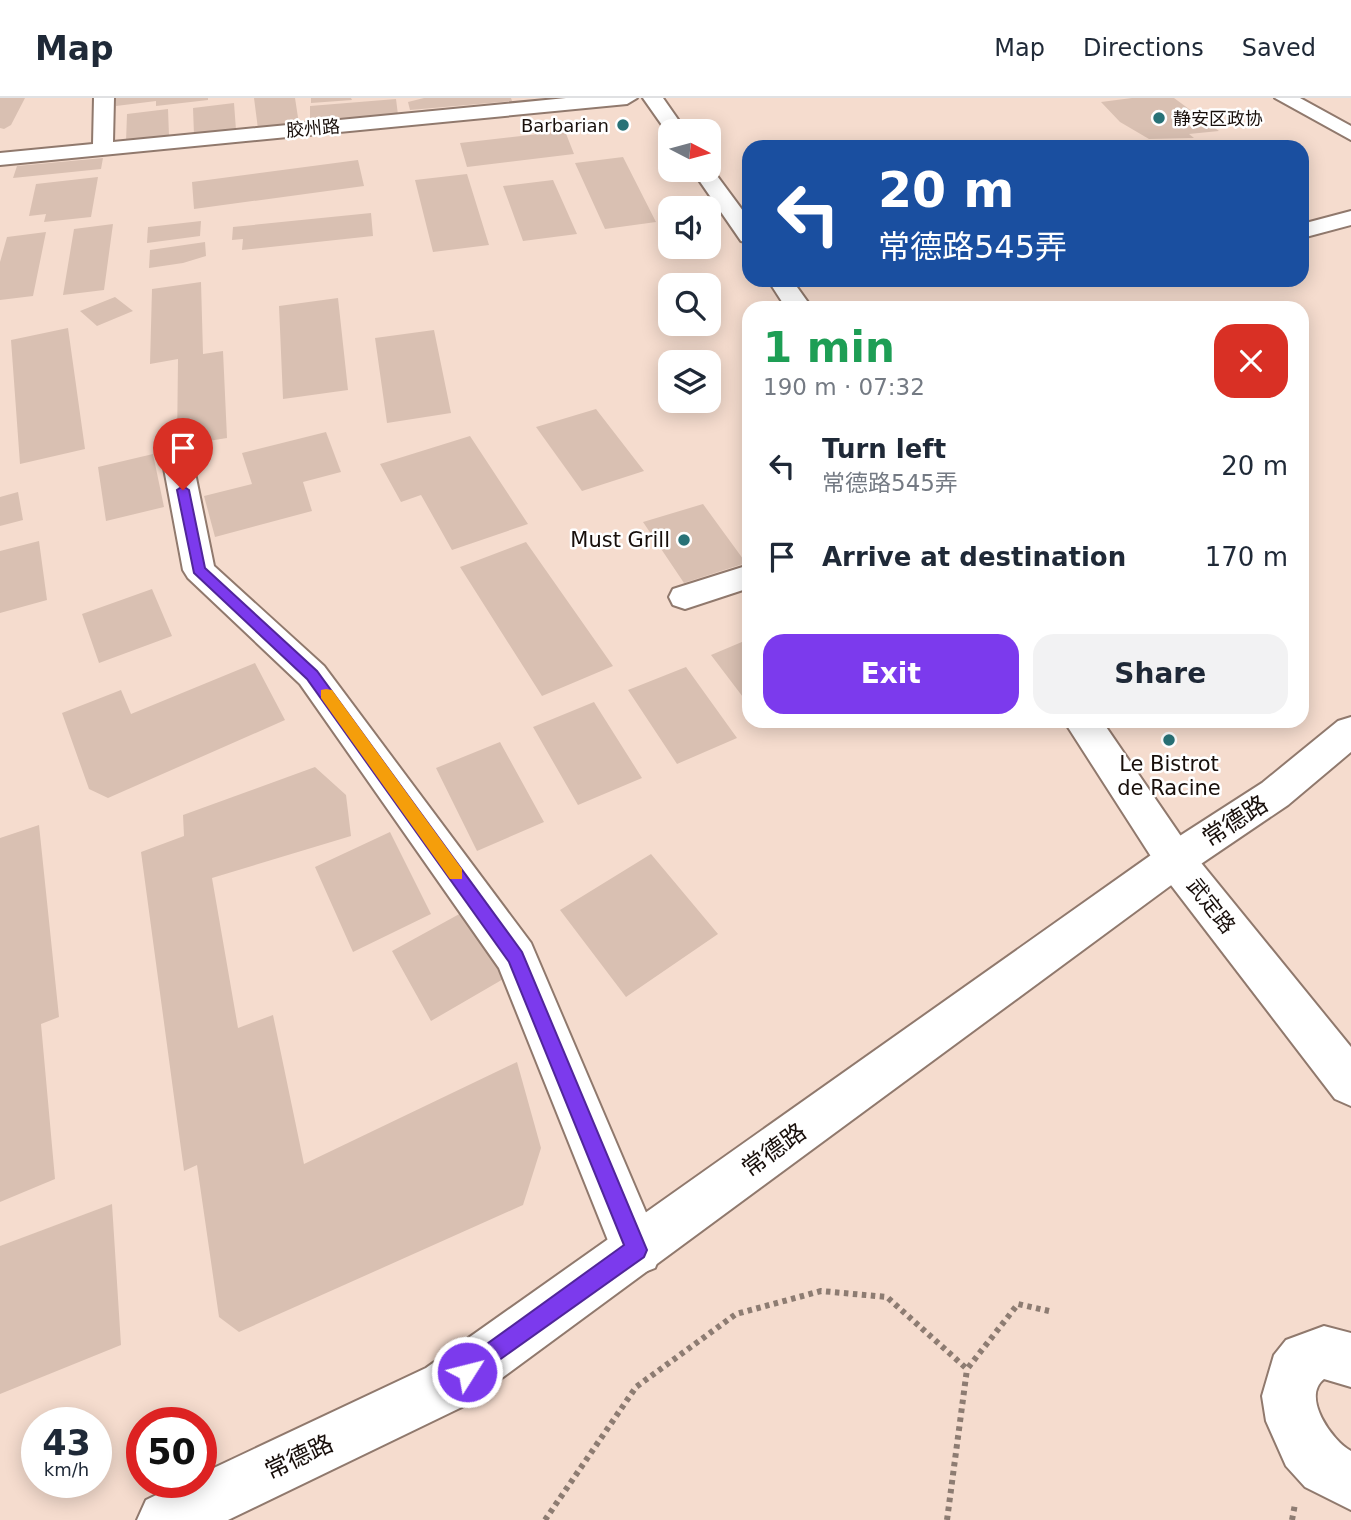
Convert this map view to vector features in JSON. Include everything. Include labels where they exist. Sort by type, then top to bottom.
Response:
[{"type":"street","points":[[103,148],[104,98]]},
{"type":"street","points":[[402,98],[405,120]]},
{"type":"street","name":"胶州路","points":[[0,159],[627,98]]},
{"type":"street","points":[[653,98],[668,119]]},
{"type":"street","points":[[1285,98],[1351,134]]},
{"type":"street","points":[[711,182],[742,226]]},
{"type":"street","points":[[1309,229],[1351,218]]},
{"type":"street","points":[[178,463],[199,569],[312,675],[516,957],[636,1250]]},
{"type":"street","points":[[685,597],[742,578]]},
{"type":"street","name":"武定路","points":[[1087,728],[1175,860],[1351,1083]]},
{"type":"street","name":"常德路","points":[[166,1520],[445,1387],[1175,860],[1275,794],[1351,731]]},
{"type":"street","points":[[1351,1360],[1322,1353],[1306,1358],[1294,1370],[1288,1387],[1289,1408],[1295,1430],[1309,1452],[1325,1468],[1351,1482]]},
{"type":"path","points":[[545,1520],[636,1387],[736,1314],[821,1292],[887,1297],[967,1369]]},
{"type":"path","points":[[947,1520],[967,1369],[1018,1304],[1049,1311]]},
{"type":"building","points":[[0,98],[25,98],[11,125],[4,129],[0,128]]},
{"type":"building","points":[[116,98],[208,100],[156,106],[156,101],[116,106]]},
{"type":"building","points":[[254,98],[295,98],[299,124],[258,129]]},
{"type":"building","points":[[311,98],[351,98],[352,100],[311,103]]},
{"type":"building","points":[[424,98],[511,98],[512,101],[410,110],[408,102]]},
{"type":"building","name":"静安区政协","points":[[1132,98],[1174,98],[1219,131],[1189,134],[1194,138],[1149,139],[1120,122],[1101,102]]},
{"type":"building","points":[[396,99],[398,115],[310,123],[310,106]]},
{"type":"building","points":[[234,103],[236,130],[194,135],[193,108]]},
{"type":"building","points":[[168,109],[169,136],[126,142],[127,114]]},
{"type":"building","points":[[565,131],[574,154],[467,167],[460,143]]},
{"type":"building","points":[[623,157],[656,222],[605,229],[575,163]]},
{"type":"building","points":[[103,158],[101,169],[13,178],[17,166]]},
{"type":"building","points":[[358,160],[364,186],[194,209],[192,182]]},
{"type":"building","points":[[467,174],[489,245],[433,252],[415,180]]},
{"type":"building","points":[[98,177],[91,217],[44,222],[46,214],[29,216],[36,184]]},
{"type":"building","points":[[553,180],[577,234],[523,241],[503,186]]},
{"type":"building","points":[[371,213],[373,236],[242,250],[243,239],[232,240],[233,227]]},
{"type":"building","points":[[201,221],[200,236],[147,243],[148,227]]},
{"type":"building","points":[[113,224],[104,290],[63,295],[74,229]]},
{"type":"building","points":[[46,232],[33,296],[0,300],[0,262],[7,237]]},
{"type":"building","points":[[205,242],[206,256],[183,263],[149,268],[150,250]]},
{"type":"building","points":[[201,282],[203,354],[223,351],[227,438],[177,446],[178,359],[150,364],[152,289]]},
{"type":"building","points":[[115,297],[133,311],[97,326],[80,311]]},
{"type":"building","points":[[338,298],[348,390],[283,399],[279,306]]},
{"type":"building","points":[[68,328],[85,449],[20,464],[11,340]]},
{"type":"building","points":[[434,330],[451,413],[387,423],[375,338]]},
{"type":"building","points":[[596,409],[644,471],[582,491],[536,427]]},
{"type":"building","points":[[326,432],[341,472],[303,482],[312,511],[215,537],[204,496],[252,484],[242,453]]},
{"type":"building","points":[[470,436],[528,524],[452,550],[421,495],[401,502],[380,464]]},
{"type":"building","points":[[153,454],[164,507],[106,521],[98,467]]},
{"type":"building","points":[[18,492],[23,520],[0,526],[0,497]]},
{"type":"building","points":[[703,504],[742,558],[742,564],[684,583],[643,522]]},
{"type":"building","points":[[39,541],[47,600],[0,613],[0,551]]},
{"type":"building","points":[[526,542],[613,666],[542,696],[460,567]]},
{"type":"building","points":[[152,589],[172,636],[99,663],[82,614]]},
{"type":"building","points":[[742,642],[742,696],[711,655]]},
{"type":"building","points":[[255,663],[285,720],[108,798],[89,789],[62,713],[121,690],[131,714]]},
{"type":"building","points":[[686,667],[737,738],[677,764],[628,690]]},
{"type":"building","points":[[594,702],[642,778],[578,805],[533,727]]},
{"type":"building","points":[[500,742],[544,822],[477,851],[436,768]]},
{"type":"building","points":[[315,767],[346,795],[351,836],[212,878],[238,1028],[273,1015],[304,1164],[517,1062],[541,1148],[523,1205],[239,1332],[219,1317],[197,1165],[184,1171],[141,852],[184,836],[183,815]]},
{"type":"building","points":[[39,825],[59,1017],[41,1024],[55,1179],[0,1202],[0,838]]},
{"type":"building","points":[[390,832],[431,914],[353,952],[315,867]]},
{"type":"building","points":[[651,854],[718,934],[626,997],[560,910]]},
{"type":"building","points":[[463,912],[505,978],[431,1021],[392,951]]},
{"type":"building","points":[[112,1204],[121,1345],[0,1394],[0,1246]]},
{"type":"slow traffic","points":[[326,694],[456,874]]},
{"type":"place","name":"静安区政协","points":[[1159,118]]},
{"type":"place","name":"Barbarian","points":[[623,125]]},
{"type":"place","name":"Must Grill","points":[[684,540]]},
{"type":"place","name":"Le Bistrot de Racine","points":[[1169,740]]},
{"type":"route","points":[[183,490],[199,569],[312,675],[516,957],[636,1250],[467,1372]]}]
